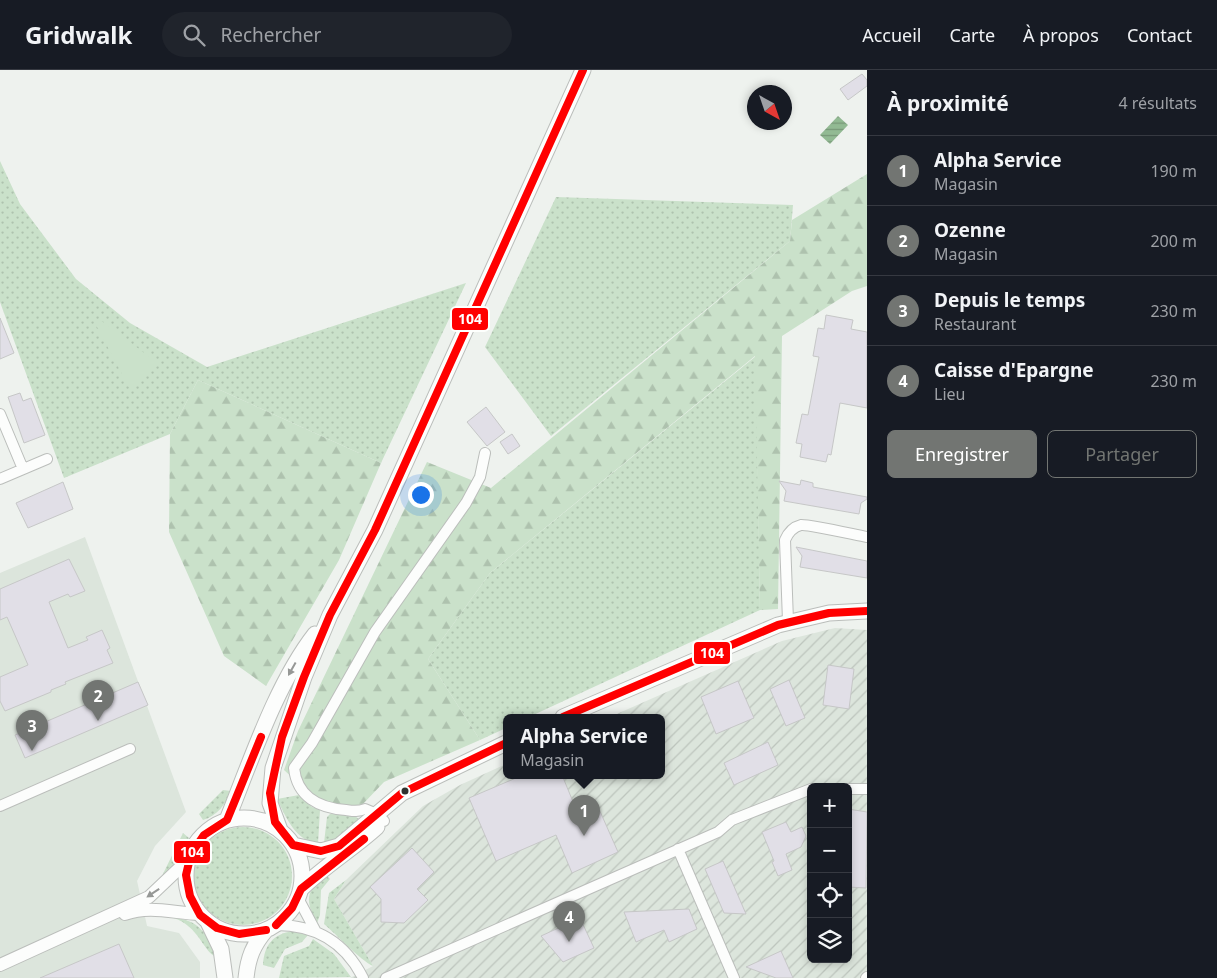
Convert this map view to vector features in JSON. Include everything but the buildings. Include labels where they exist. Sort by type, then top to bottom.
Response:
[{"type":"main road","points":[[299,894],[301,866],[293,845],[280,830],[270,803],[273,768],[298,694],[330,615],[375,530],[584,70]]},
{"type":"main road","points":[[570,714],[763,630],[788,621],[829,613],[867,611]]},
{"type":"main road","points":[[227,820],[291,671],[308,642],[330,615]]},
{"type":"main road","points":[[203,918],[226,932],[236,934],[256,933],[271,927],[285,918],[299,894],[312,878],[353,848],[402,793],[503,744]]},
{"type":"main road","points":[[293,845],[321,851],[338,846],[380,817]]},
{"type":"main road","points":[[225,978],[221,949],[187,889],[185,874],[188,860],[198,840],[216,825],[227,820],[255,819],[280,830]]},
{"type":"main road","points":[[246,978],[250,955],[256,942],[271,927]]},
{"type":"street","points":[[0,414],[23,469]]},
{"type":"street","points":[[380,817],[365,809],[359,812],[325,808],[302,792],[295,780],[294,768],[312,742],[375,632],[466,503],[480,477],[485,453]]},
{"type":"street","points":[[0,479],[47,459]]},
{"type":"street","points":[[788,621],[785,540],[788,533],[801,525],[807,525],[867,537]]},
{"type":"street","points":[[0,806],[130,749]]},
{"type":"street","points":[[852,788],[867,789]]},
{"type":"street","points":[[394,977],[718,832],[732,820],[807,791]]},
{"type":"street","points":[[678,849],[734,978]]},
{"type":"street","points":[[0,965],[149,897],[188,860]]},
{"type":"street","points":[[299,894],[315,930]]},
{"type":"street","points":[[80,930],[133,911],[168,910],[203,918]]},
{"type":"street","points":[[271,927],[302,926],[315,930],[343,952],[358,968],[363,978]]},
{"type":"shaded area","points":[[838,116],[848,125],[830,144],[820,135]]},
{"type":"shaded area","points":[[85,537],[186,812],[155,846],[137,881],[147,926],[179,933],[200,962],[200,978],[0,978],[0,573]]},
{"type":"shaded area","points":[[835,628],[867,630],[867,978],[350,978],[373,966],[334,899],[346,880],[423,806],[460,785],[503,765],[503,779],[665,779],[665,714],[617,714],[782,641]]},
{"type":"green space","points":[[0,161],[20,204],[76,279],[130,323],[207,367],[466,283],[381,463],[198,380],[170,434],[64,478],[0,302]]},
{"type":"green space","points":[[867,174],[867,286],[852,291],[782,336],[778,609],[760,610],[755,356],[490,573],[428,659],[480,740],[384,782],[362,805],[326,802],[303,787],[284,770],[298,731],[427,462],[491,488],[790,241],[792,220]]},
{"type":"green space","points":[[556,197],[793,205],[790,241],[551,436],[485,347]]},
{"type":"green space","points":[[99,319],[159,364],[131,391],[96,325]]},
{"type":"green space","points":[[756,356],[760,610],[535,714],[503,714],[503,729],[480,740],[428,659],[490,573]]},
{"type":"green space","points":[[198,380],[381,463],[339,560],[266,686],[224,656],[169,532],[170,434]]},
{"type":"green space","points":[[223,790],[231,791],[224,805],[213,816],[203,820],[199,814]]},
{"type":"green space","points":[[299,795],[312,807],[320,810],[318,844],[303,838],[293,828],[277,799]]},
{"type":"green space","points":[[330,814],[352,815],[361,820],[344,837],[324,843],[327,817]]},
{"type":"green space","points":[[243,827],[262,830],[278,841],[289,857],[292,876],[289,895],[278,911],[262,922],[243,925],[224,922],[208,911],[197,895],[194,876],[197,857],[208,841],[224,830]]},
{"type":"green space","points":[[183,833],[189,838],[174,866],[160,880]]},
{"type":"green space","points":[[326,875],[330,879],[321,890],[320,915],[317,923],[310,908],[309,897],[314,886]]},
{"type":"green space","points":[[346,880],[334,899],[373,966],[355,953],[324,924],[329,893]]},
{"type":"green space","points":[[173,918],[190,921],[196,925],[206,935],[217,957],[208,951],[189,927]]},
{"type":"green space","points":[[293,931],[308,935],[302,942],[285,949],[274,968],[263,965],[265,952],[271,942],[280,935]]},
{"type":"green space","points":[[313,939],[334,954],[351,977],[279,978],[284,956],[309,946]]},
{"type":"transit line","name":"104","points":[[503,744],[402,793],[339,846],[321,851],[293,845],[275,822],[270,793],[282,737],[304,677],[330,615],[375,530],[583,70]]},
{"type":"transit line","name":"104","points":[[570,714],[778,625],[829,613],[867,611]]},
{"type":"transit line","name":"104","points":[[261,737],[227,820],[204,835],[191,854],[186,875],[190,896],[200,915],[217,928],[239,934],[266,930]]},
{"type":"transit line","name":"104","points":[[276,925],[292,908],[301,889],[364,839]]},
{"type":"place","name":"Ozenne","points":[[98,721]]},
{"type":"place","name":"Depuis le temps","points":[[32,751]]},
{"type":"place","name":"Alpha Service","points":[[584,836]]},
{"type":"place","name":"Caisse d'Epargne","points":[[569,942]]}]
